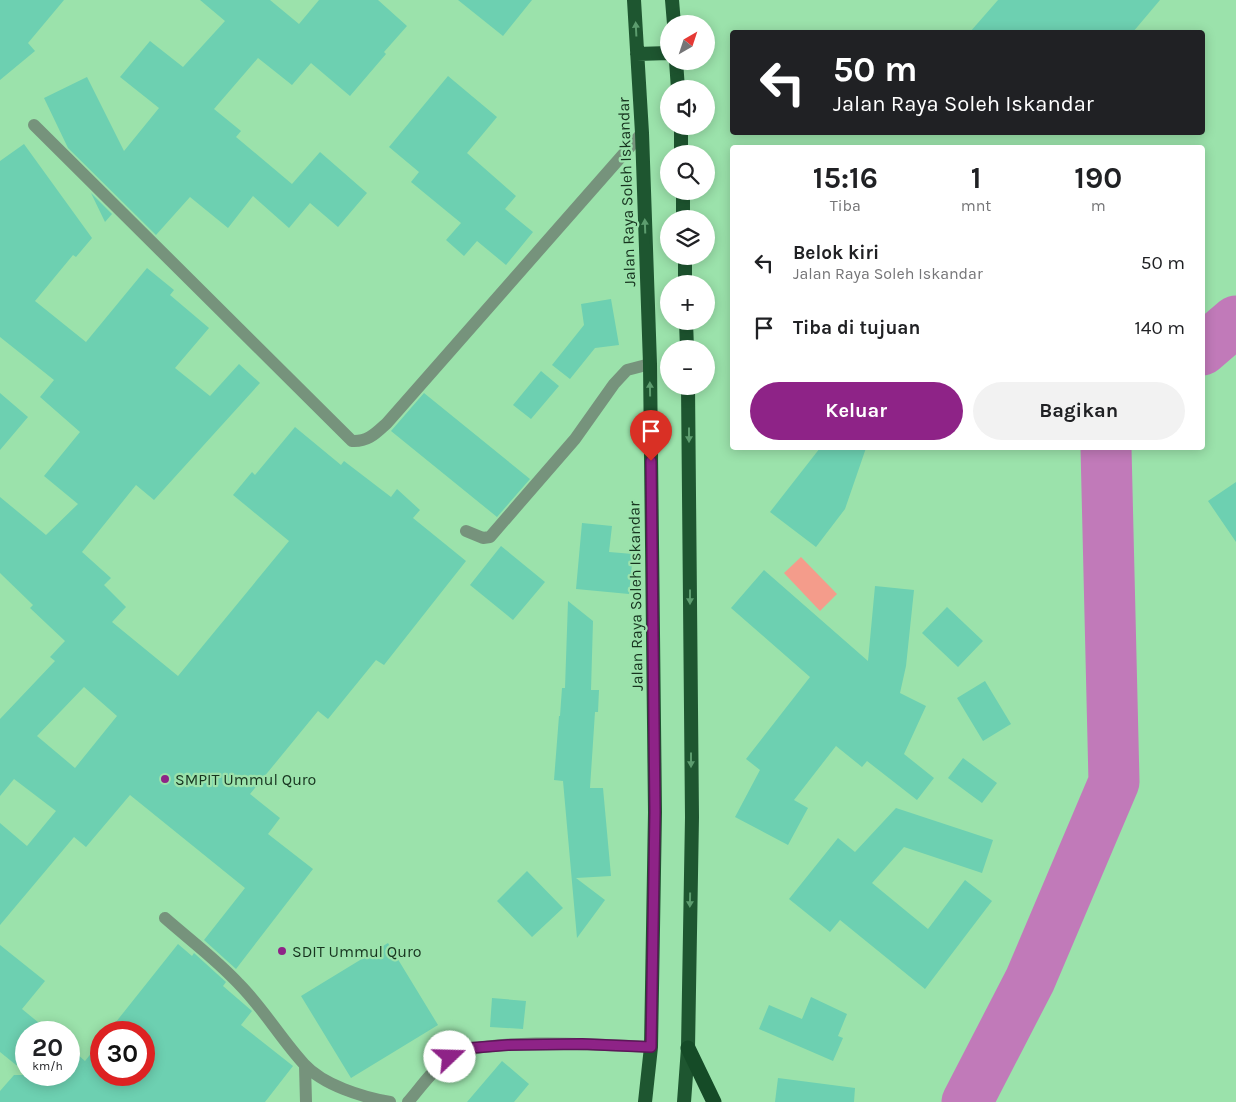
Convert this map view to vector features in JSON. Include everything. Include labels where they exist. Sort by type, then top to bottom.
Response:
[{"type":"highway","name":"Jalan Raya Soleh Iskandar","points":[[634,0],[642,133],[650,364],[655,802],[651,1047],[645,1102]]},
{"type":"highway","points":[[672,0],[673,15]]},
{"type":"highway","points":[[637,54],[660,53]]},
{"type":"highway","points":[[684,1102],[688,1048],[692,817],[688,395]]},
{"type":"highway","points":[[688,1048],[714,1102]]},
{"type":"street","points":[[34,125],[352,442],[367,440],[387,423],[642,133]]},
{"type":"street","points":[[466,532],[483,538],[490,537],[574,440],[614,384],[628,370],[650,364]]},
{"type":"street","points":[[165,918],[239,984],[305,1065],[327,1080],[371,1100],[390,1102]]},
{"type":"street","points":[[408,1102],[433,1073],[450,1057],[470,1048],[508,1045],[582,1044],[651,1047]]},
{"type":"street","points":[[305,1065],[306,1102]]},
{"type":"shaded area","points":[[801,557],[837,594],[820,611],[784,573]]},
{"type":"building","points":[[0,0],[64,0],[28,43],[35,51],[0,80]]},
{"type":"building","points":[[200,0],[270,0],[299,24],[319,0],[378,0],[407,26],[350,96],[311,63],[292,85],[258,58],[214,109],[241,131],[236,137],[292,184],[320,152],[367,193],[338,227],[310,203],[289,228],[253,196],[228,228],[190,197],[156,235],[68,148],[44,98],[87,77],[124,151],[159,108],[120,77],[150,41],[183,67],[225,21]]},
{"type":"building","points":[[458,0],[532,0],[503,36]]},
{"type":"building","points":[[998,0],[1160,0],[1135,30],[972,30]]},
{"type":"building","points":[[448,76],[497,117],[467,153],[516,196],[505,209],[533,232],[506,265],[477,241],[464,256],[446,240],[461,223],[411,182],[419,172],[389,147]]},
{"type":"building","points":[[24,144],[92,238],[76,257],[73,255],[35,301],[86,342],[147,268],[174,290],[170,295],[209,328],[175,368],[210,396],[239,364],[260,383],[154,500],[136,485],[82,552],[111,578],[104,585],[126,607],[112,622],[178,676],[289,541],[233,495],[252,472],[255,475],[295,427],[341,465],[344,461],[391,497],[397,489],[420,510],[413,518],[466,561],[384,665],[376,660],[328,719],[318,711],[250,794],[280,818],[268,834],[313,869],[236,969],[204,940],[245,888],[130,795],[86,847],[74,837],[0,925],[0,823],[27,846],[56,811],[14,779],[0,796],[0,719],[55,661],[50,657],[65,641],[30,608],[33,605],[0,573],[0,497],[46,535],[78,504],[44,476],[80,432],[40,397],[54,380],[0,337],[0,161]],"holes":[[[84,687],[117,716],[75,768],[37,736]]]},
{"type":"building","points":[[91,193],[112,214],[105,222]]},
{"type":"building","points":[[611,299],[619,345],[595,348],[570,379],[552,365],[584,325],[581,304]]},
{"type":"building","points":[[541,371],[559,386],[531,419],[513,405]]},
{"type":"building","points":[[0,393],[28,417],[0,450]]},
{"type":"building","points":[[424,393],[530,479],[497,517],[391,431]]},
{"type":"building","points":[[818,450],[865,450],[845,509],[816,547],[770,512]]},
{"type":"building","points":[[1236,482],[1236,542],[1208,501]]},
{"type":"building","points":[[582,523],[612,526],[609,552],[633,554],[629,594],[576,589]]},
{"type":"building","points":[[501,546],[545,582],[513,620],[470,585]]},
{"type":"building","points":[[764,570],[868,661],[875,586],[914,590],[906,666],[900,693],[926,706],[904,754],[934,778],[917,800],[867,761],[862,767],[836,746],[794,800],[808,808],[788,845],[735,817],[760,770],[746,759],[810,677],[731,608]]},
{"type":"building","points":[[568,601],[593,621],[591,690],[599,690],[598,712],[595,712],[590,788],[603,788],[611,876],[576,878],[605,900],[577,938],[563,781],[554,780],[562,688],[565,688]]},
{"type":"building","points":[[947,607],[983,641],[958,667],[922,633]]},
{"type":"building","points":[[985,681],[1011,724],[983,741],[957,698]]},
{"type":"building","points":[[963,758],[997,783],[982,803],[948,778]]},
{"type":"building","points":[[896,808],[993,840],[982,873],[904,847],[872,883],[928,929],[965,880],[992,901],[925,989],[840,920],[830,932],[789,899],[838,838],[855,852]]},
{"type":"building","points":[[527,871],[563,908],[532,937],[497,901]]},
{"type":"building","points":[[388,943],[438,1025],[351,1078],[301,996]]},
{"type":"building","points":[[178,944],[192,956],[194,953],[226,982],[223,986],[252,1011],[241,1025],[293,1066],[265,1102],[0,1102],[0,1091],[14,1075],[15,1086],[80,1086],[80,1057],[85,1061],[90,1055],[90,1086],[155,1086],[155,1021],[117,1021]]},
{"type":"building","points":[[0,945],[45,981],[22,1009],[37,1021],[15,1021],[15,1064],[0,1052]]},
{"type":"building","points":[[811,997],[847,1014],[838,1036],[843,1038],[833,1061],[759,1029],[769,1005],[802,1019]]},
{"type":"building","points":[[492,998],[526,1001],[523,1029],[490,1027]]},
{"type":"building","points":[[502,1061],[529,1084],[514,1102],[467,1102]]},
{"type":"building","points":[[778,1078],[855,1088],[854,1102],[775,1102]]},
{"type":"waterway","points":[[1205,347],[1236,321]]},
{"type":"waterway","points":[[967,1102],[1030,980],[1114,782],[1106,450]]},
{"type":"place","name":"SMPIT Ummul Quro","points":[[165,779]]},
{"type":"place","name":"SDIT Ummul Quro","points":[[282,951]]},
{"type":"route","points":[[450,1057],[470,1048],[508,1045],[582,1044],[651,1047],[655,812],[651,461]]}]
